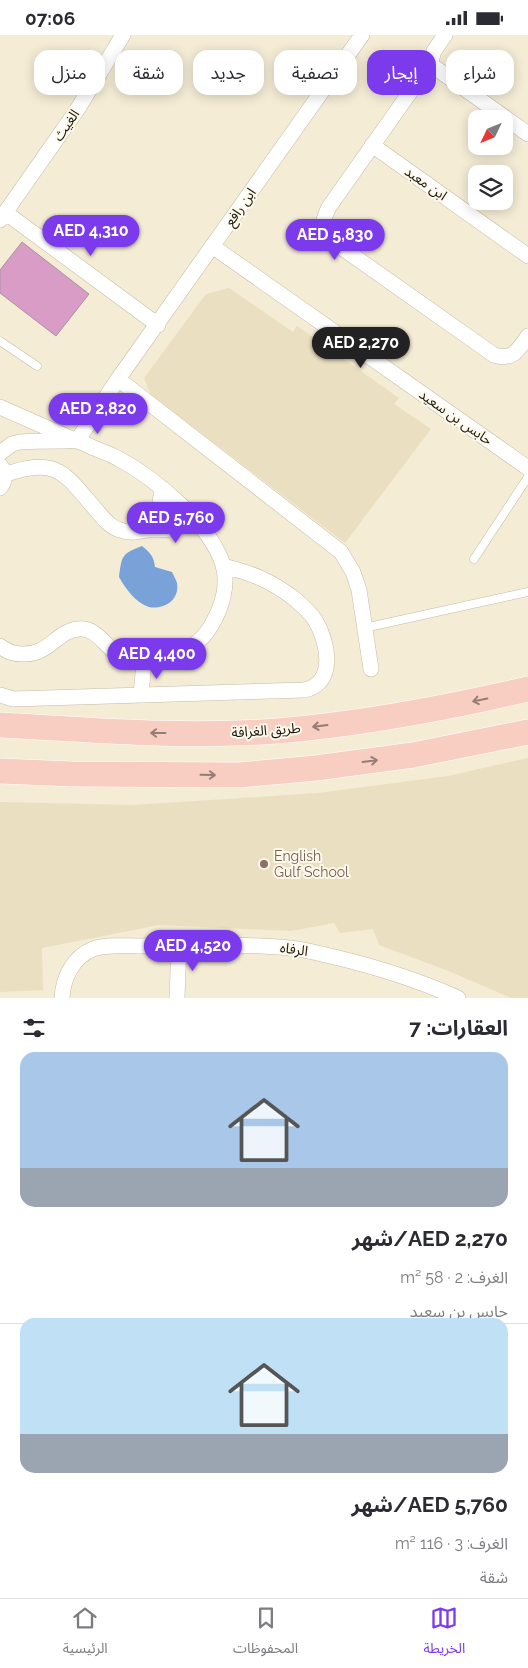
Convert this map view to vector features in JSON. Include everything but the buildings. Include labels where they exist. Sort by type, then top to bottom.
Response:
[{"type":"highway","name":"طريق الغرافة","points":[[0,725],[149,733],[277,731],[419,712],[528,689]]},
{"type":"highway","points":[[0,719],[26,726]]},
{"type":"highway","points":[[0,771],[72,774],[248,774],[316,768],[413,755],[528,733]]},
{"type":"highway","points":[[0,787],[45,782],[72,774]]},
{"type":"street","name":"الغيث","points":[[123,35],[76,110],[3,217],[158,325]]},
{"type":"street","name":"ابن رافع","points":[[76,441],[362,35]]},
{"type":"street","points":[[435,50],[445,35]]},
{"type":"street","points":[[436,58],[446,49],[456,35]]},
{"type":"street","points":[[436,68],[528,135]]},
{"type":"street","points":[[408,95],[325,214],[322,222],[323,230],[328,238],[494,355],[507,357],[514,354],[528,336]]},
{"type":"street","name":"ابن معبد","points":[[372,145],[528,256]]},
{"type":"street","name":"حابس بن سعيد","points":[[212,247],[528,468]]},
{"type":"street","points":[[118,379],[342,552],[353,572],[359,590],[371,669]]},
{"type":"street","points":[[0,407],[118,458],[143,473],[162,488],[194,519],[215,547],[223,566],[225,590],[219,613],[207,633],[175,657],[160,661],[144,662],[129,659],[116,652],[97,634],[88,630],[78,629],[69,631],[39,652],[27,655],[14,654],[0,646]]},
{"type":"street","points":[[0,453],[12,444],[20,442],[76,441]]},
{"type":"street","points":[[2,476],[24,468],[36,467],[58,471],[68,478],[107,523],[114,528],[131,533],[149,529],[158,531],[177,528],[194,519]]},
{"type":"street","points":[[149,529],[159,510],[162,488]]},
{"type":"street","points":[[0,695],[13,699],[304,690],[311,689],[322,681],[327,667],[324,645],[321,632],[307,609],[252,573],[223,566]]},
{"type":"street","points":[[141,695],[144,662]]},
{"type":"street","points":[[177,998],[179,944]]},
{"type":"street","name":"الرفاه","points":[[62,998],[67,974],[74,963],[93,949],[179,944],[270,946],[312,952],[397,974],[458,998]]},
{"type":"lane","points":[[0,341],[37,366]]},
{"type":"lane","points":[[474,559],[528,477]]},
{"type":"lane","points":[[364,628],[528,592]]},
{"type":"shaded area","points":[[229,288],[293,332],[297,326],[399,398],[394,404],[431,429],[345,543],[151,395],[144,378],[206,294]]},
{"type":"shaded area","name":"English Gulf School","points":[[528,758],[528,998],[511,998],[446,970],[379,945],[373,929],[340,933],[334,923],[291,931],[159,925],[42,948],[43,990],[0,992],[0,802],[133,805],[318,793],[448,776]]},
{"type":"water","points":[[142,546],[151,555],[155,567],[172,572],[177,582],[176,594],[173,599],[170,603],[160,607],[155,608],[144,605],[131,595],[119,577],[122,560],[126,554]]},
{"type":"place","name":"English Gulf School","points":[[264,864]]}]
